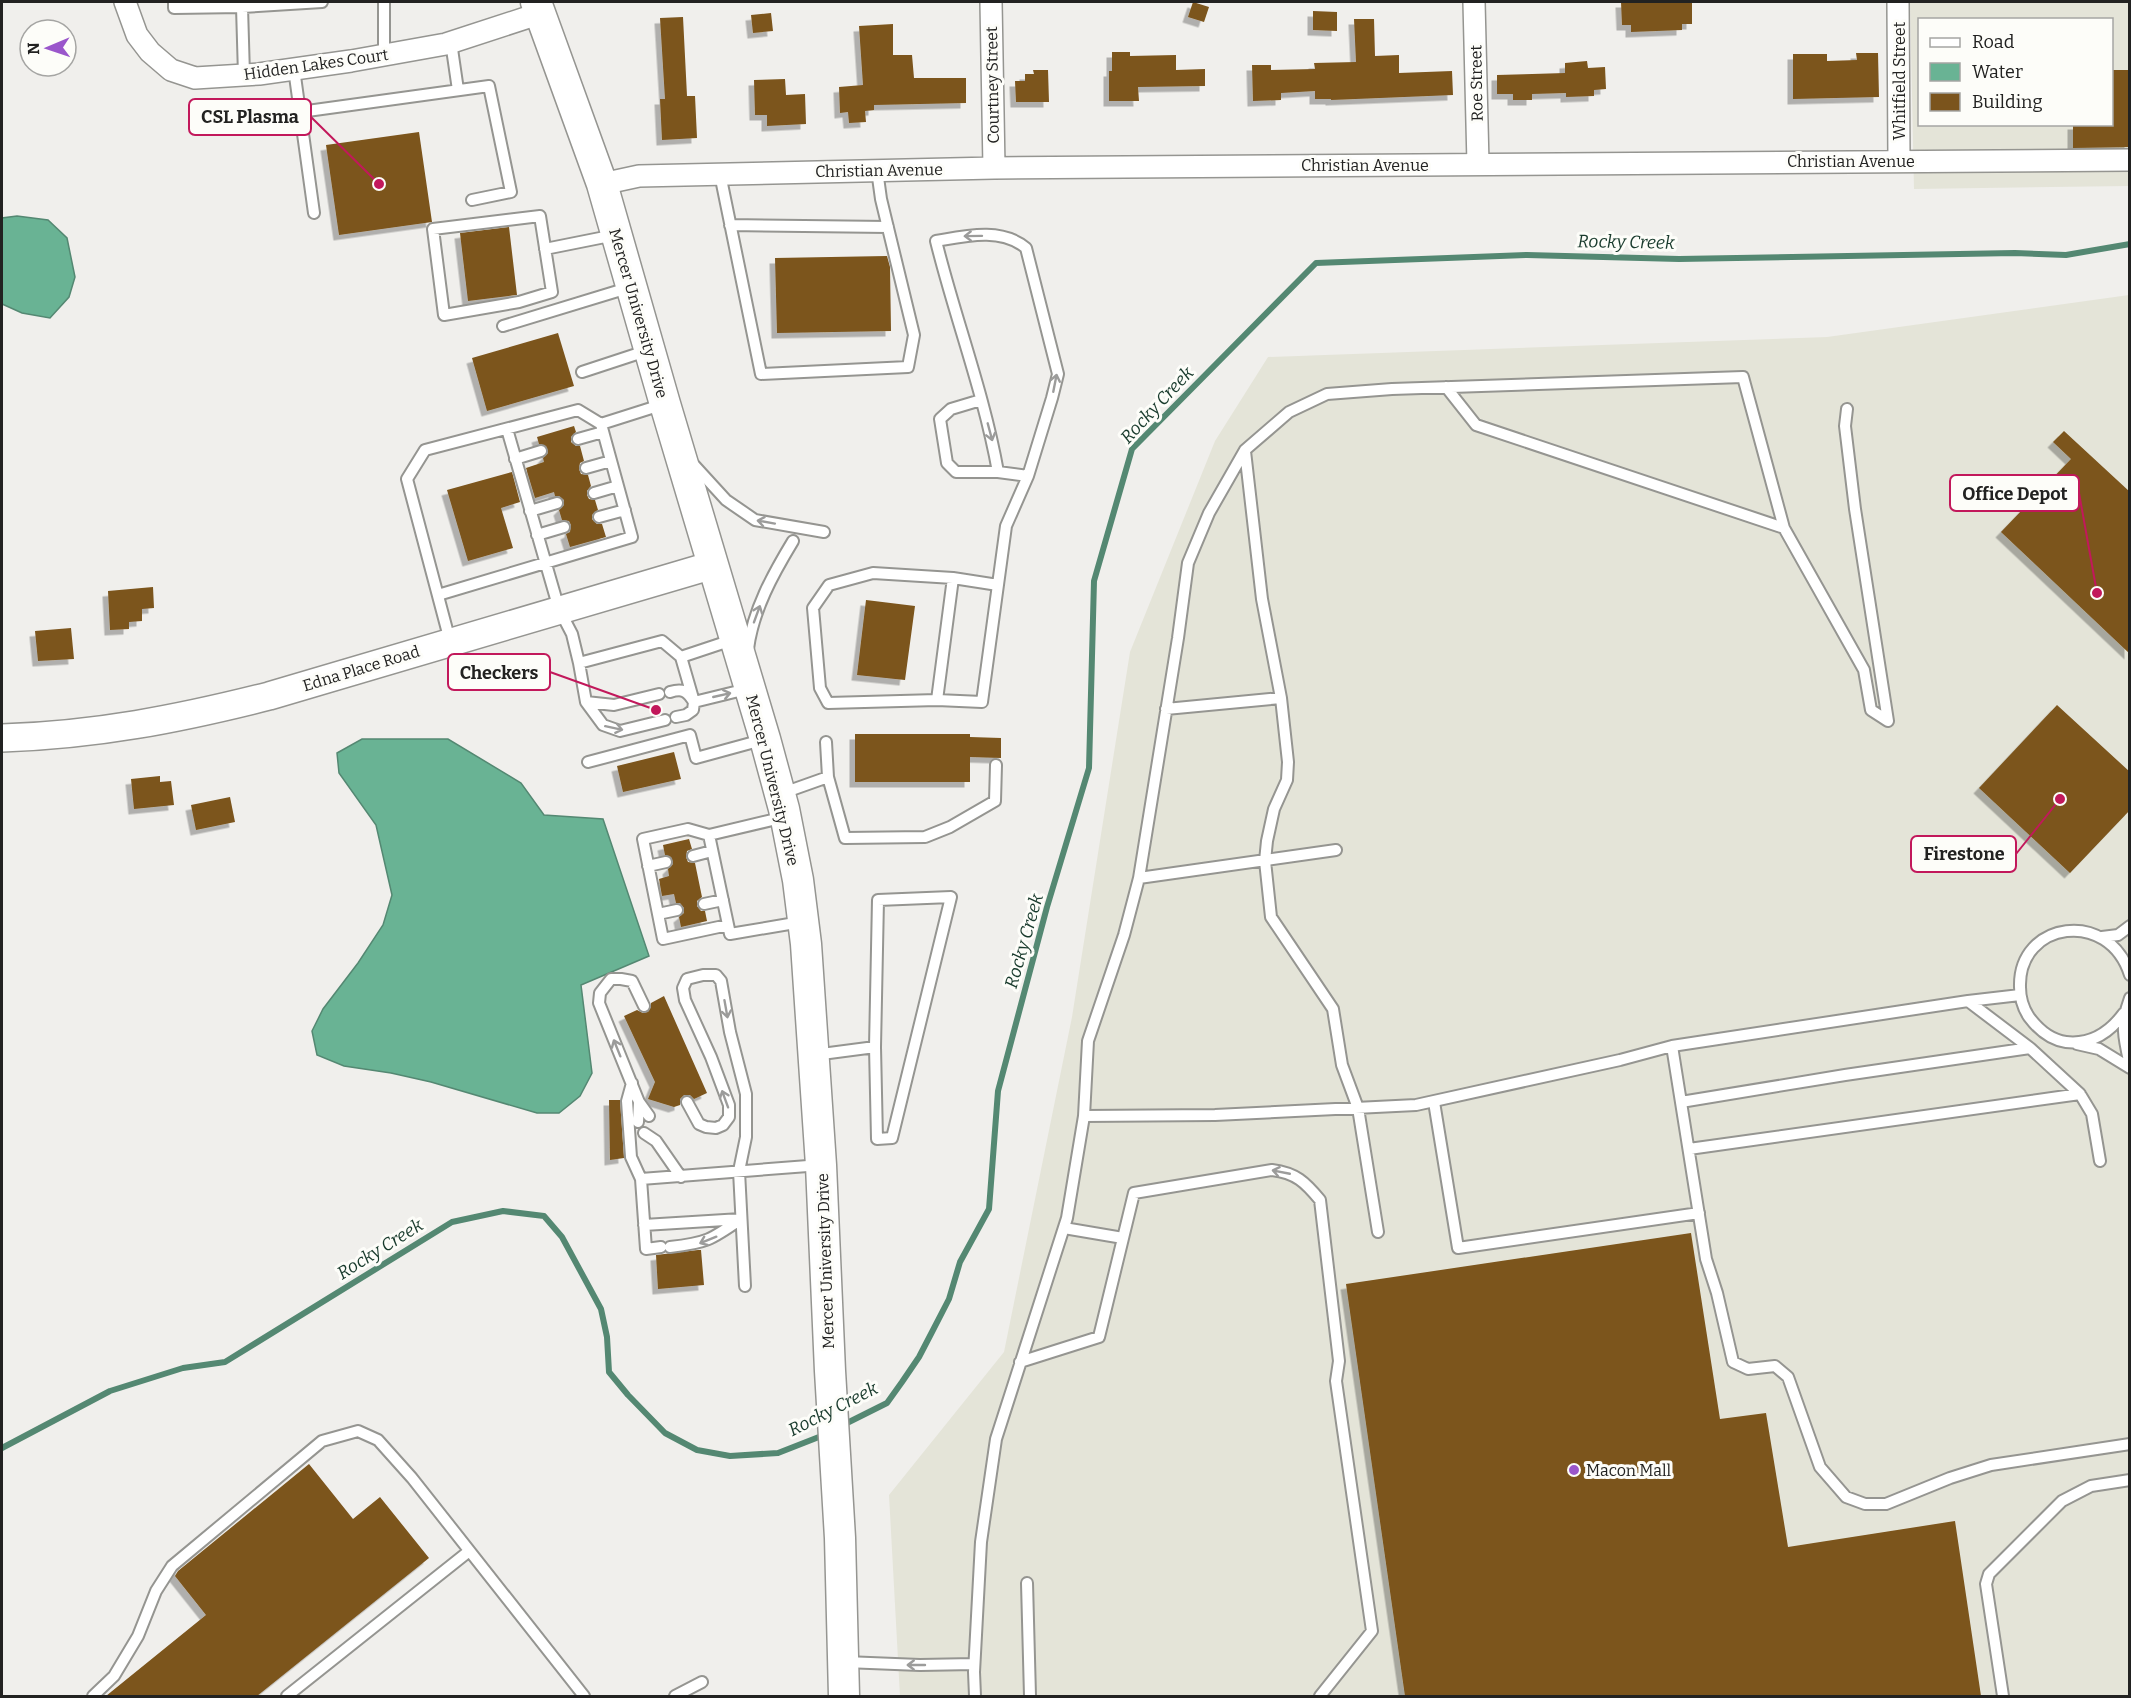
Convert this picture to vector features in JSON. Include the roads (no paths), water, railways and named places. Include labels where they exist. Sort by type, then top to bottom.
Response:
[{"type":"main road","name":"Mercer University Drive","points":[[538,7],[602,184],[675,440],[765,739],[783,806],[798,880],[814,1055],[821,1165],[840,1538],[844,1696]]},
{"type":"street","name":"Hidden Lakes Court","points":[[125,2],[138,35],[150,52],[171,70],[195,78],[294,69],[451,42],[538,7]]},
{"type":"street","name":"Courtney Street","points":[[991,2],[994,168]]},
{"type":"street","name":"Roe Street","points":[[1474,2],[1478,164]]},
{"type":"street","name":"Whitfield Street","points":[[1898,2],[1899,161]]},
{"type":"street","name":"Christian Avenue","points":[[602,184],[639,176],[994,168],[2130,160]]},
{"type":"street","name":"Edna Place Road","points":[[2,738],[120,729],[212,711],[713,565]]},
{"type":"lane","points":[[174,2],[174,8],[322,2]]},
{"type":"lane","points":[[384,2],[384,55]]},
{"type":"lane","points":[[242,7],[244,75]]},
{"type":"lane","points":[[451,42],[458,90]]},
{"type":"lane","points":[[294,69],[314,213]]},
{"type":"lane","points":[[300,112],[489,86],[511,192],[472,200]]},
{"type":"lane","points":[[720,174],[761,374],[908,368],[914,335],[877,170]]},
{"type":"lane","points":[[540,216],[545,249],[552,292],[519,302],[444,315],[433,229],[540,216]]},
{"type":"lane","points":[[730,225],[888,227]]},
{"type":"lane","points":[[545,249],[616,234]]},
{"type":"lane","points":[[998,472],[981,400],[950,298],[936,241],[966,236],[1005,236],[1016,240],[1026,248],[1058,374],[1029,476],[1006,526],[998,585],[982,702],[937,700],[828,703],[820,688],[813,608],[830,585],[873,573],[998,585]]},
{"type":"lane","points":[[503,326],[631,287]]},
{"type":"lane","points":[[582,372],[649,350]]},
{"type":"lane","points":[[975,1696],[977,1590],[984,1513],[996,1439],[1067,1218],[1084,1116],[1088,1041],[1124,936],[1139,878],[1188,562],[1209,513],[1245,450],[1289,412],[1327,394],[1446,387],[1743,377],[1784,528],[1864,670],[1871,710],[1888,721],[1845,426],[1847,409]]},
{"type":"lane","points":[[1446,387],[1476,425],[1784,528]]},
{"type":"lane","points":[[981,400],[951,409],[940,419],[947,463],[956,472],[998,472],[1029,476]]},
{"type":"lane","points":[[578,439],[665,404]]},
{"type":"lane","points":[[438,595],[632,537],[602,428],[578,410],[425,450],[407,479],[450,642]]},
{"type":"lane","points":[[507,429],[559,609],[572,634],[586,702],[603,725],[620,731],[686,715],[693,710],[694,702],[681,657],[662,641],[579,663]]},
{"type":"lane","points":[[675,440],[702,476],[726,500],[755,520],[824,532]]},
{"type":"lane","points":[[1245,450],[1262,599],[1281,698],[1288,762],[1287,780],[1274,808],[1264,861],[1271,917],[1333,1009],[1342,1065],[1358,1108],[1378,1232]]},
{"type":"lane","points":[[515,459],[541,451]]},
{"type":"lane","points":[[586,468],[611,461]]},
{"type":"lane","points":[[594,494],[618,486]]},
{"type":"lane","points":[[530,511],[557,503]]},
{"type":"lane","points":[[599,517],[625,510]]},
{"type":"lane","points":[[537,535],[564,527]]},
{"type":"lane","points":[[694,702],[747,680],[750,633],[774,572],[793,541]]},
{"type":"lane","points":[[937,700],[953,579]]},
{"type":"lane","points":[[681,657],[735,639]]},
{"type":"lane","points":[[586,702],[614,705],[680,689],[687,692],[694,702]]},
{"type":"lane","points":[[1167,709],[1281,698]]},
{"type":"lane","points":[[588,762],[690,735],[696,758],[765,739]]},
{"type":"lane","points":[[826,742],[828,777],[845,838],[925,837],[950,827],[995,801],[996,765]]},
{"type":"lane","points":[[728,925],[663,939],[643,839],[688,829],[709,835],[783,806],[828,777]]},
{"type":"lane","points":[[709,835],[730,934],[803,921]]},
{"type":"lane","points":[[1139,878],[1336,850]]},
{"type":"lane","points":[[693,856],[712,851]]},
{"type":"lane","points":[[648,866],[666,862]]},
{"type":"lane","points":[[951,897],[892,1138],[877,1139],[875,1047],[878,900],[951,897]]},
{"type":"lane","points":[[704,904],[723,900]]},
{"type":"lane","points":[[658,914],[677,910]]},
{"type":"lane","points":[[2102,937],[2118,934],[2130,926]]},
{"type":"lane","points":[[2130,975],[2126,962],[2116,948],[2102,937],[2087,931],[2071,930],[2056,933],[2031,951],[2023,964],[2019,978],[2020,995],[2025,1012],[2035,1026],[2049,1036],[2099,1049],[2130,1067]]},
{"type":"lane","points":[[687,1102],[699,1124],[706,1127],[716,1128],[723,1125],[729,1117],[729,1104],[682,988],[687,979],[716,975],[721,981],[730,1032],[746,1094],[746,1137],[739,1172],[745,1286]]},
{"type":"lane","points":[[644,1006],[632,981],[611,979],[600,993],[599,1003],[639,1102],[649,1116]]},
{"type":"lane","points":[[1084,1116],[1215,1115],[1416,1106],[1672,1046],[2020,995]]},
{"type":"lane","points":[[2066,1042],[2083,1042],[2100,1037],[2114,1027],[2124,1013],[2130,998]]},
{"type":"lane","points":[[1968,1001],[2030,1048],[2080,1094],[2092,1114],[2100,1161]]},
{"type":"lane","points":[[2124,1013],[2123,1033],[2130,1067]]},
{"type":"lane","points":[[1672,1046],[1706,1259],[1717,1293],[1732,1362],[1748,1369],[1775,1366],[1788,1377],[1820,1467],[1846,1497],[1865,1504],[1886,1504],[1950,1478],[1991,1465],[2130,1444]]},
{"type":"lane","points":[[814,1055],[875,1047]]},
{"type":"lane","points":[[1681,1102],[2030,1048]]},
{"type":"lane","points":[[632,1083],[627,1101],[631,1157],[641,1179],[646,1249],[705,1242],[741,1219]]},
{"type":"lane","points":[[1689,1149],[2080,1094]]},
{"type":"lane","points":[[638,1122],[639,1102]]},
{"type":"lane","points":[[1434,1102],[1458,1248],[1699,1213]]},
{"type":"lane","points":[[655,1128],[656,1141]]},
{"type":"lane","points":[[644,1133],[656,1141],[681,1177]]},
{"type":"lane","points":[[641,1179],[821,1165]]},
{"type":"lane","points":[[1020,1362],[1099,1337],[1134,1193],[1272,1170],[1288,1172],[1308,1186],[1320,1200],[1339,1361],[1336,1381],[1372,1630],[1320,1696]]},
{"type":"lane","points":[[644,1225],[741,1219]]},
{"type":"lane","points":[[1064,1228],[1123,1238]]},
{"type":"lane","points":[[93,1696],[114,1676],[138,1636],[156,1591],[172,1566],[321,1441],[358,1431],[378,1440],[412,1478],[468,1552],[584,1696]]},
{"type":"lane","points":[[2003,1696],[1986,1584],[1989,1574],[2062,1501],[2091,1486],[2130,1480]]},
{"type":"lane","points":[[287,1696],[468,1552]]},
{"type":"lane","points":[[1027,1583],[1030,1696]]},
{"type":"lane","points":[[843,1662],[920,1665],[974,1664]]},
{"type":"lane","points":[[675,1696],[702,1682]]},
{"type":"water","points":[[17,216],[48,220],[67,238],[75,277],[69,297],[50,318],[22,313],[2,304],[2,218]]},
{"type":"water","points":[[362,739],[448,739],[521,783],[544,815],[603,819],[649,956],[581,985],[592,1073],[580,1096],[559,1113],[537,1113],[431,1082],[344,1066],[317,1055],[312,1031],[323,1009],[383,925],[392,895],[376,825],[339,773],[337,753]]},
{"type":"waterway","name":"Rocky Creek","points":[[841,1426],[887,1403],[902,1382],[919,1357],[949,1299],[960,1262],[989,1209],[998,1091],[1047,907],[1089,768],[1094,581],[1132,449],[1316,263],[1527,255],[1679,259],[2015,253],[2066,255],[2130,244]]},
{"type":"waterway","name":"Rocky Creek","points":[[2,1448],[110,1391],[183,1368],[225,1362],[452,1222],[503,1211],[544,1216],[562,1237],[601,1309],[607,1337],[609,1372],[665,1433],[697,1450],[730,1456],[778,1453],[824,1435]]},
{"type":"place","name":"CSL Plasma","points":[[379,184]]},
{"type":"place","name":"Office Depot","points":[[2097,593]]},
{"type":"place","name":"Checkers","points":[[656,710]]},
{"type":"place","name":"Firestone","points":[[2060,799]]},
{"type":"place","name":"Macon Mall","points":[[1574,1470]]}]
